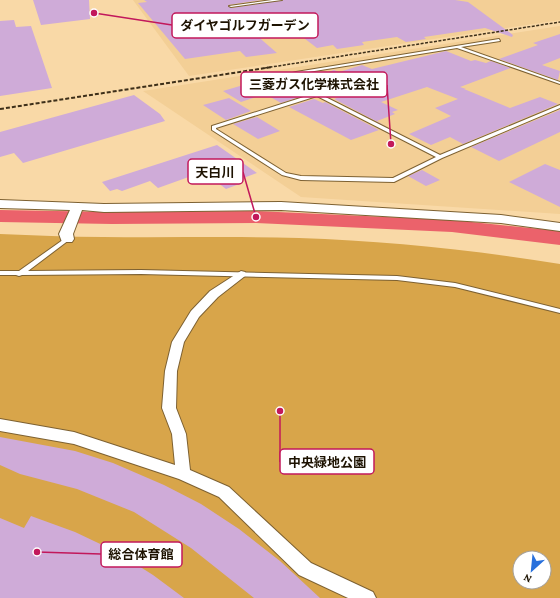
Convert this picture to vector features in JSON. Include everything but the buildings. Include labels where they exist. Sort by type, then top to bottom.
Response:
[{"type":"street","points":[[0,204],[28,207],[130,209],[281,206],[501,219],[560,227]]},
{"type":"street","points":[[66,237],[78,208]]},
{"type":"street","points":[[183,474],[179,434],[169,408],[171,371],[178,342],[194,314],[214,294],[241,274]]},
{"type":"street","points":[[0,425],[74,438],[183,474],[224,492],[305,569],[367,598]]},
{"type":"lane","points":[[231,6],[280,0]]},
{"type":"lane","points":[[440,157],[282,77],[296,73],[499,40]]},
{"type":"lane","points":[[457,47],[560,83]]},
{"type":"lane","points":[[316,95],[214,127],[214,130],[284,174],[301,178],[394,180],[440,157],[560,106]]},
{"type":"lane","points":[[19,274],[66,237]]},
{"type":"lane","points":[[0,273],[141,272],[402,278],[455,285],[560,312]]},
{"type":"shaded area","points":[[133,0],[560,0],[560,20],[189,76]]},
{"type":"shaded area","points":[[560,26],[560,214],[301,197],[143,91]]},
{"type":"shaded area","points":[[0,234],[90,237],[250,237],[332,239],[495,254],[560,264],[560,598],[0,598]]},
{"type":"waterway","points":[[0,216],[112,218],[256,217],[452,226],[560,238]]},
{"type":"railway","points":[[265,68],[560,22]]},
{"type":"railway","points":[[0,109],[272,67]]},
{"type":"place","name":"ダイヤゴルフガーデン","points":[[94,13]]},
{"type":"place","name":"三菱ガス化学株式会社","points":[[391,144]]},
{"type":"place","name":"天白川","points":[[256,217]]},
{"type":"place","name":"中央緑地公園","points":[[280,411]]},
{"type":"place","name":"総合体育館","points":[[37,552]]}]
